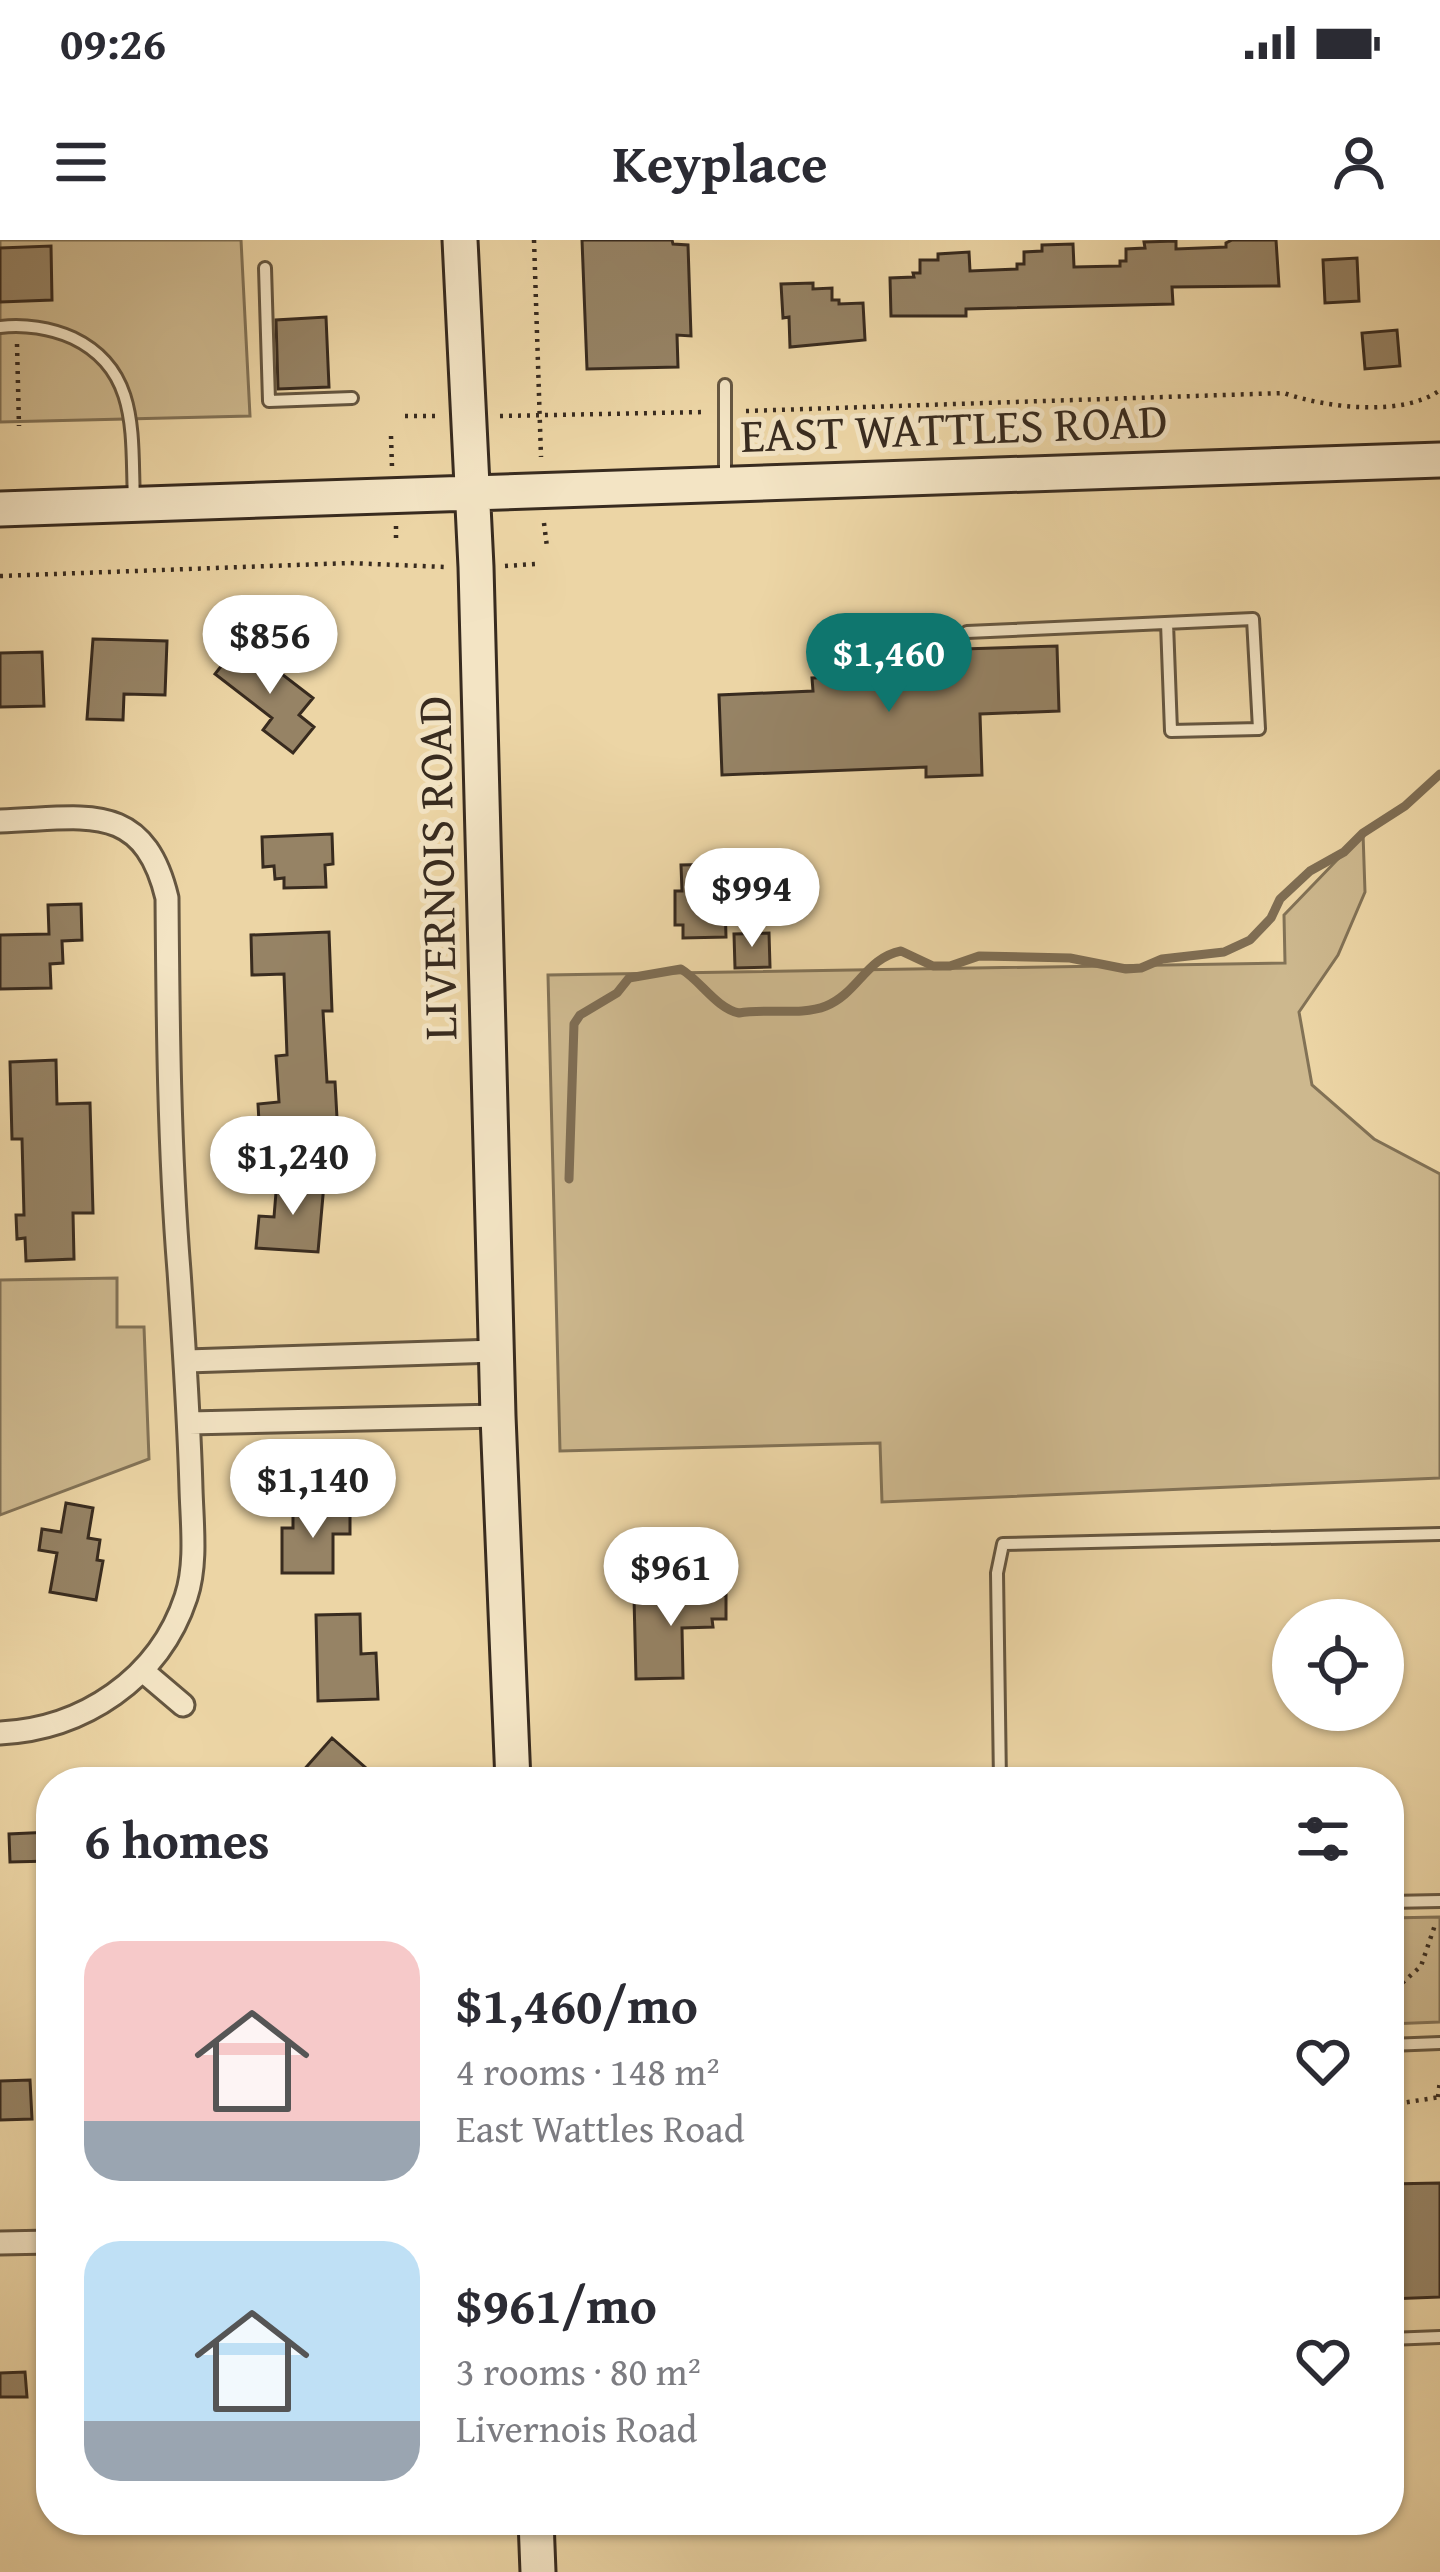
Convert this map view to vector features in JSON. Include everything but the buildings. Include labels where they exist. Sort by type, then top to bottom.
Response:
[{"type":"main road","name":"LIVERNOIS ROAD","points":[[460,240],[512,1767]]},
{"type":"main road","name":"EAST WATTLES ROAD","points":[[0,509],[1440,460]]},
{"type":"main road","points":[[537,2535],[538,2572]]},
{"type":"street","points":[[0,821],[104,821],[141,838],[159,868],[166,898],[174,1193],[187,1361],[192,1555],[188,1593],[175,1625],[142,1671],[116,1694],[57,1726],[0,1733]]},
{"type":"street","points":[[187,1361],[496,1351]]},
{"type":"street","points":[[189,1424],[498,1416]]},
{"type":"street","points":[[142,1671],[183,1705]]},
{"type":"street","points":[[0,2243],[36,2242]]},
{"type":"lane","points":[[265,268],[269,400],[352,398]]},
{"type":"lane","points":[[0,327],[60,332],[92,347],[115,370],[130,415],[134,504]]},
{"type":"lane","points":[[724,385],[725,482]]},
{"type":"lane","points":[[967,632],[1253,619],[1258,729],[1171,730],[1167,623]]},
{"type":"lane","points":[[1000,1767],[997,1573],[1003,1544],[1440,1534]]},
{"type":"lane","points":[[1404,1902],[1440,1901]]},
{"type":"lane","points":[[1404,2044],[1440,2043]]},
{"type":"lane","points":[[1404,2338],[1440,2337]]},
{"type":"path","points":[[534,240],[540,440]]},
{"type":"path","points":[[17,326],[19,426]]},
{"type":"path","points":[[514,416],[1284,393],[1324,406],[1421,404],[1440,390]]},
{"type":"path","points":[[0,576],[350,563],[424,567]]},
{"type":"path","points":[[1404,1981],[1421,1966],[1438,1916]]},
{"type":"path","points":[[1404,2103],[1439,2097],[1440,2080]]},
{"type":"shaded area","points":[[0,240],[241,240],[250,416],[0,422]]},
{"type":"shaded area","points":[[1363,833],[1365,892],[1338,955],[1299,1012],[1312,1085],[1374,1139],[1440,1174],[1440,1478],[882,1502],[880,1443],[560,1451],[548,975],[1285,963],[1284,915]]},
{"type":"shaded area","points":[[117,1278],[117,1327],[144,1327],[149,1459],[0,1515],[0,1280]]},
{"type":"shaded area","points":[[1440,1917],[1440,2022],[1404,2023],[1404,1918]]},
{"type":"waterway","points":[[569,1179],[574,1024],[580,1015],[617,993],[629,978],[681,969],[739,1013],[795,1011],[837,1000],[879,961],[901,951],[933,966],[950,966],[979,956],[1070,958],[1126,969],[1162,959],[1224,952],[1250,940],[1271,918],[1280,899],[1310,871],[1344,852],[1440,774]]}]
